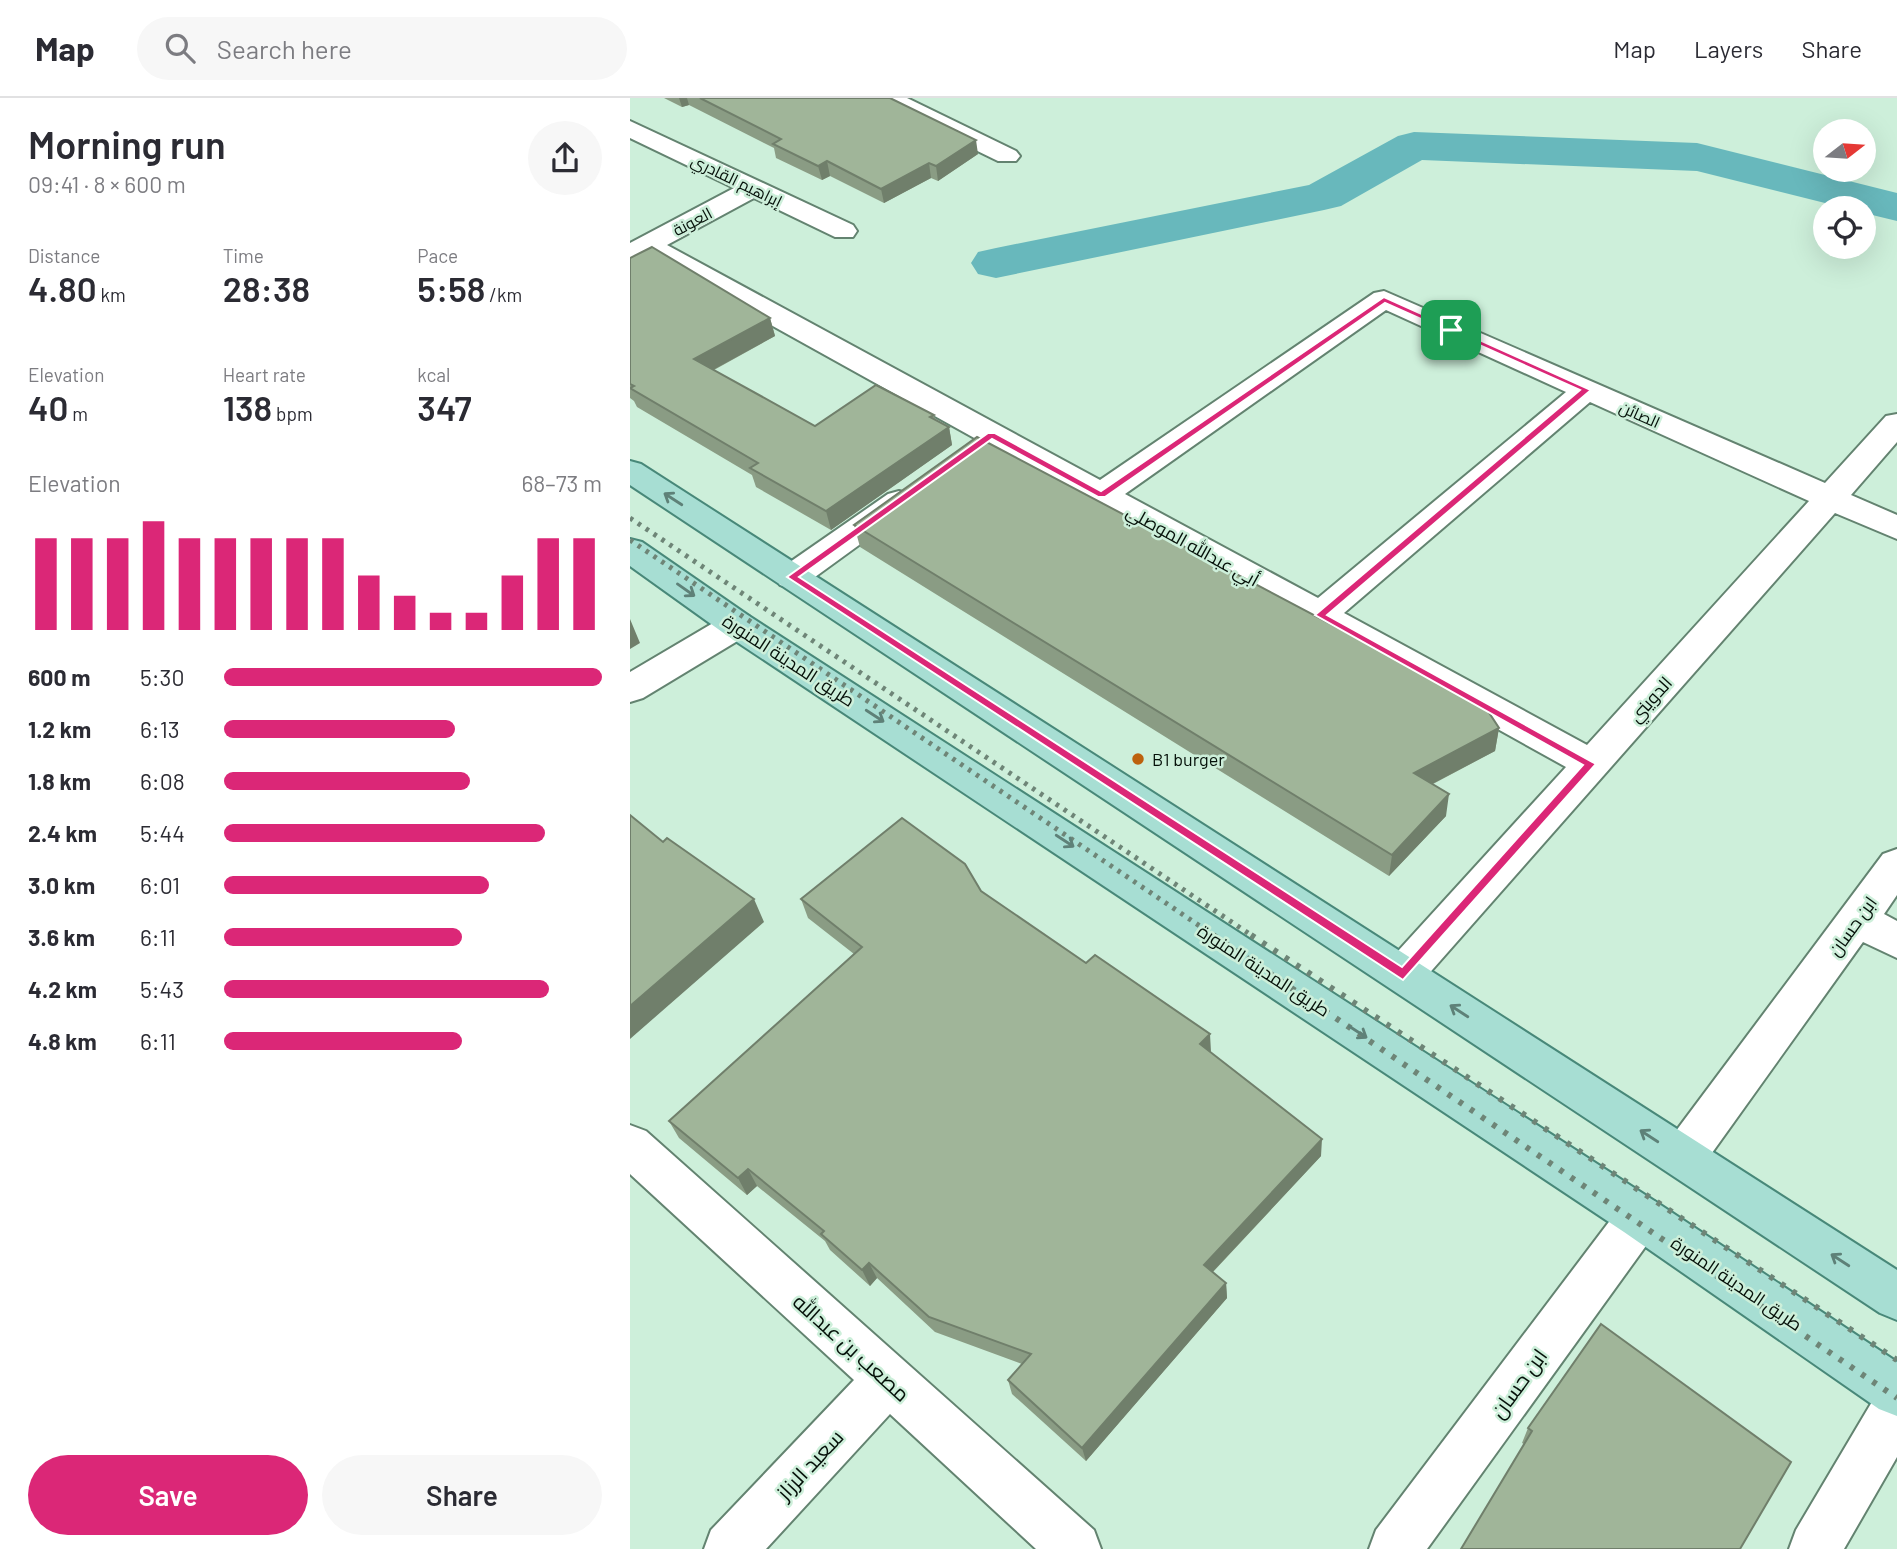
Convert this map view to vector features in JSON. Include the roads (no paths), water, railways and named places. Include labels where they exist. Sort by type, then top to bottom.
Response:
[{"type":"main road","points":[[630,471],[1897,1297]]},
{"type":"main road","name":"طريق المدينة المنورة","points":[[630,550],[737,625],[1640,1217],[1897,1391]]},
{"type":"street","points":[[888,98],[1007,156]]},
{"type":"street","name":"إبراهيم القادري","points":[[630,128],[844,231]]},
{"type":"street","name":"العونة","points":[[639,249],[753,188]]},
{"type":"street","name":"أبي عبدالله الموصلي","points":[[639,249],[980,443],[1101,495],[1591,764]]},
{"type":"street","name":"الصائن","points":[[1101,495],[1384,299],[1897,528]]},
{"type":"street","points":[[1320,615],[1587,390]]},
{"type":"street","name":"الدويني","points":[[1403,974],[1897,423]]},
{"type":"street","points":[[792,577],[924,483]]},
{"type":"street","points":[[630,689],[737,625]]},
{"type":"street","name":"ابن حسان","points":[[1683,1157],[1897,865]]},
{"type":"street","points":[[1857,919],[1897,941]]},
{"type":"street","name":"مصعب بن عبدالله","points":[[630,1145],[1075,1549]]},
{"type":"street","name":"ابن حسان","points":[[1395,1549],[1640,1217]]},
{"type":"street","name":"سعيد الرزاز","points":[[730,1549],[888,1380]]},
{"type":"street","points":[[1815,1549],[1897,1408]]},
{"type":"waterway","points":[[996,263],[1324,196],[1414,146],[1697,157],[1897,207]]},
{"type":"railway","points":[[630,518],[1252,936]]},
{"type":"railway","points":[[630,540],[1216,937]]},
{"type":"railway","points":[[1213,935],[1897,1398]]},
{"type":"railway","points":[[1252,936],[1897,1360]]},
{"type":"place","name":"B1 burger","points":[[1138,759]]}]
